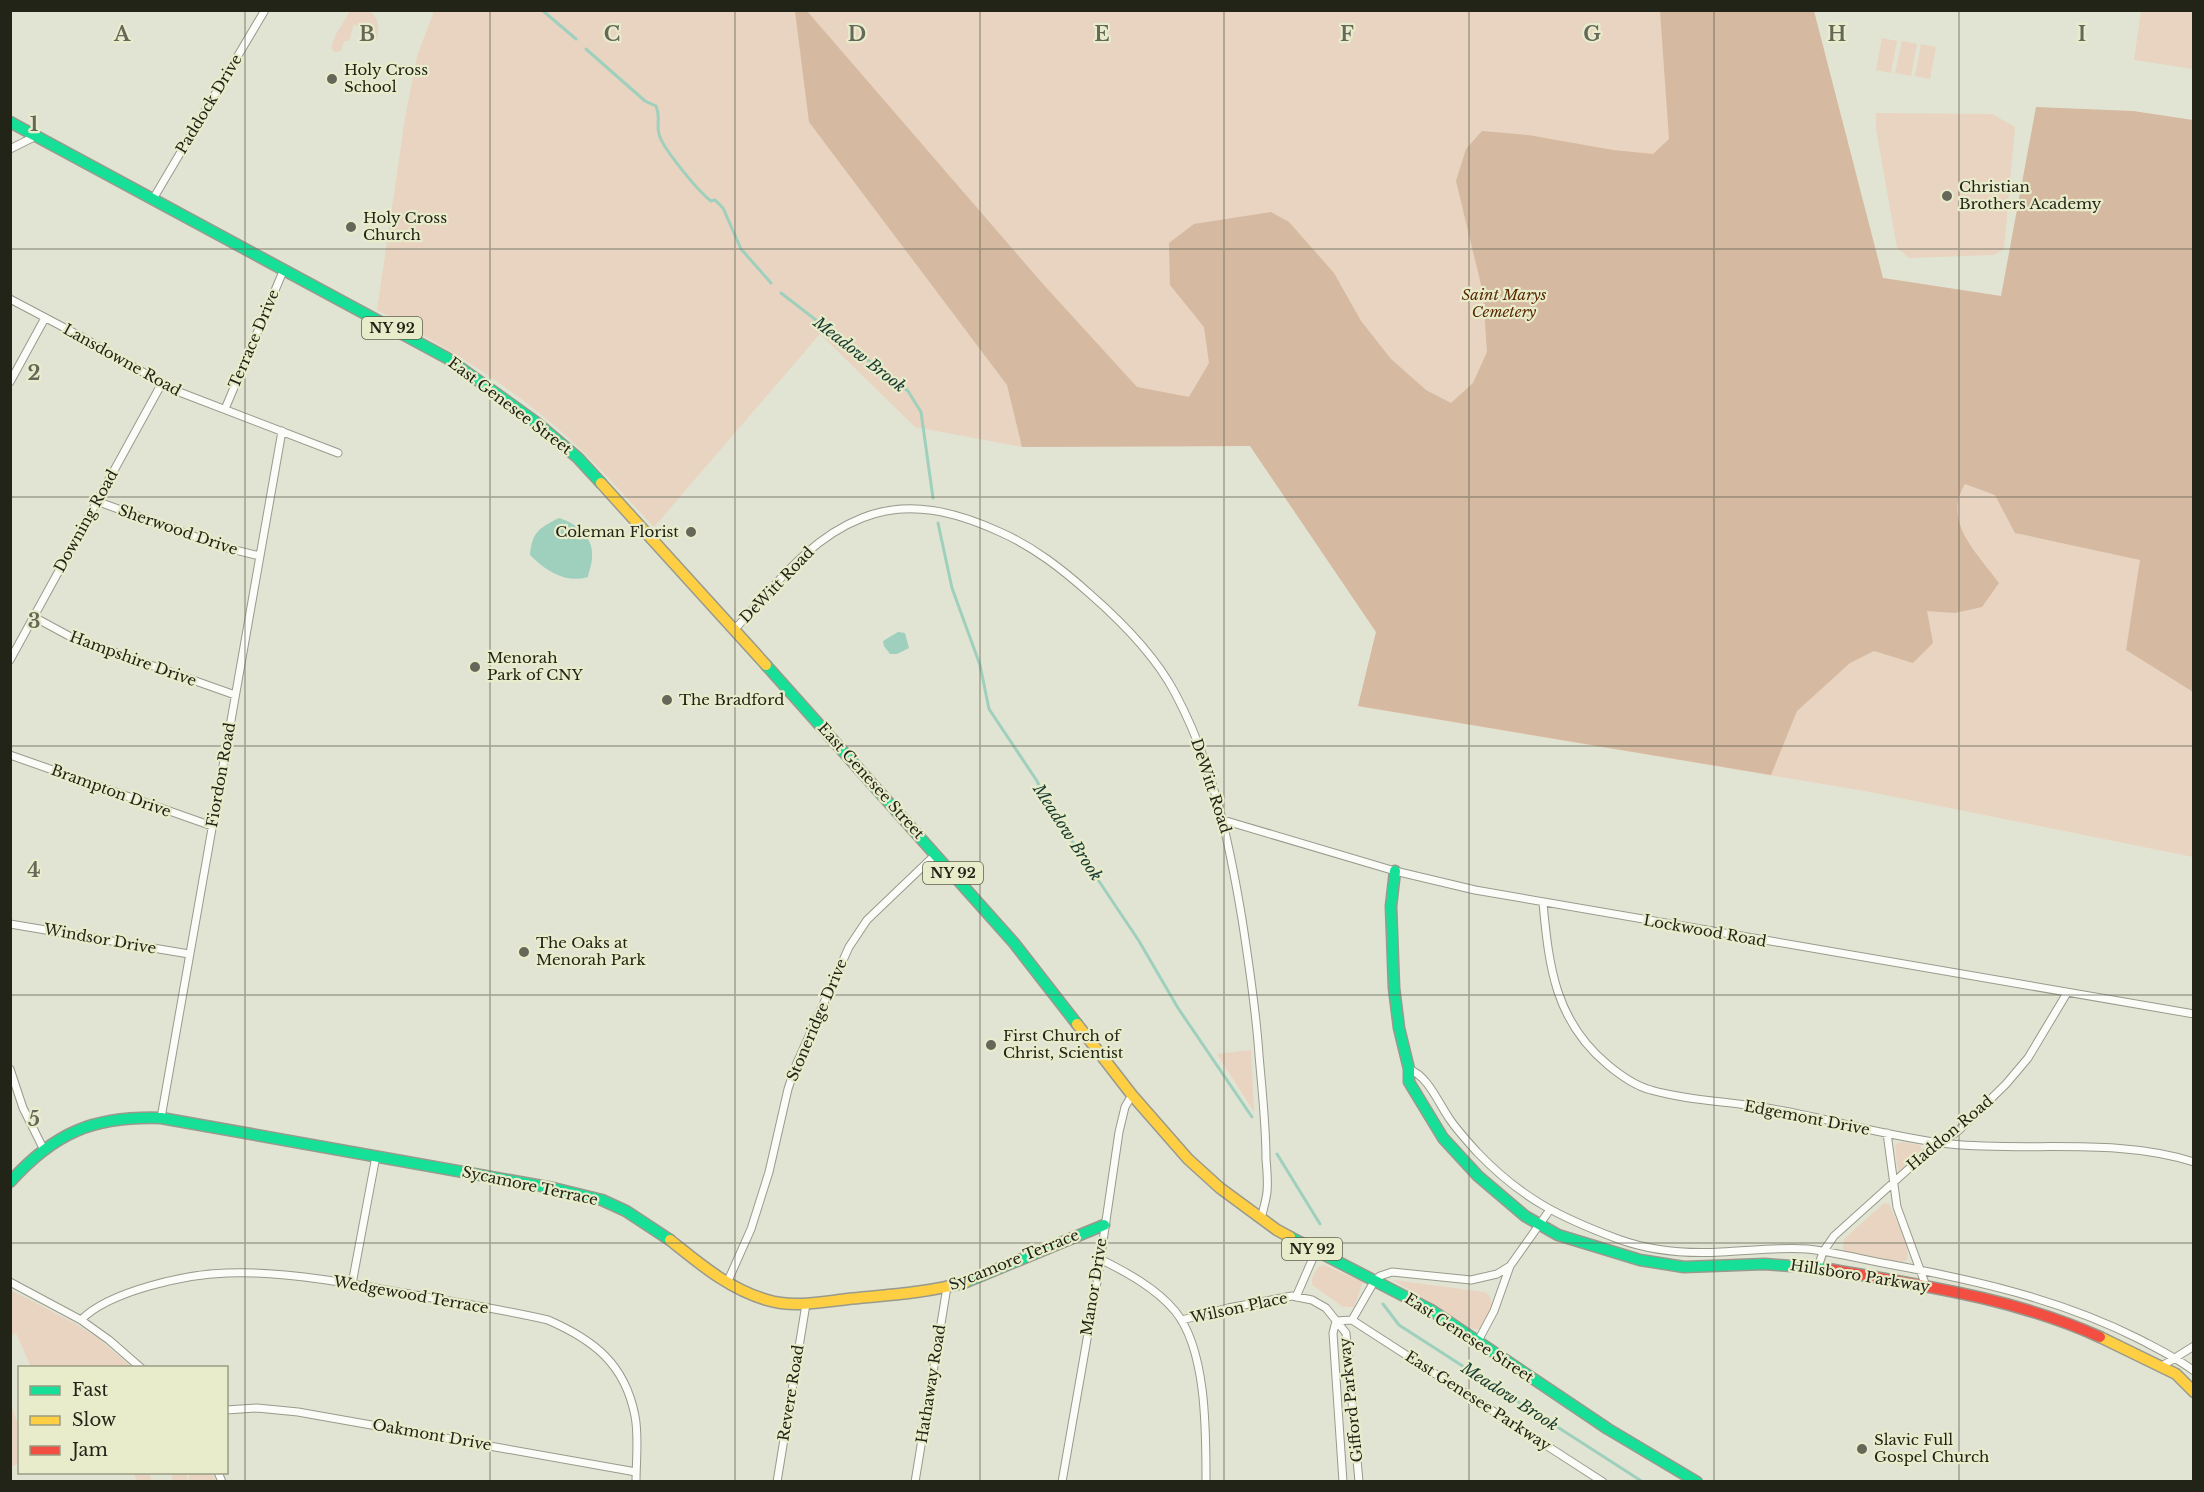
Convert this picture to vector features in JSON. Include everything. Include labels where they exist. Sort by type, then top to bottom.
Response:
[{"type":"street","name":"Paddock Drive","points":[[153,199],[265,10]]},
{"type":"street","name":"East Genesee Street","points":[[11,123],[447,358],[537,423],[578,458],[936,854],[1014,943],[1132,1095],[1188,1159],[1220,1188],[1261,1219],[1316,1251],[1431,1310],[1608,1430],[1697,1482]]},
{"type":"street","points":[[10,149],[36,136]]},
{"type":"street","name":"Terrace Drive","points":[[225,409],[284,269]]},
{"type":"street","name":"Lansdowne Road","points":[[10,299],[162,383],[338,453]]},
{"type":"street","points":[[10,382],[45,318]]},
{"type":"street","name":"Downing Road","points":[[10,660],[162,383]]},
{"type":"street","name":"Fiordon Road","points":[[161,1118],[282,431]]},
{"type":"street","name":"Sherwood Drive","points":[[96,501],[227,548],[260,556]]},
{"type":"street","name":"DeWitt Road","points":[[735,629],[802,556],[830,534],[874,514],[920,508],[943,512],[982,524],[1038,552],[1113,614],[1146,651],[1174,691],[1198,742],[1210,773],[1223,820],[1255,1001],[1267,1181],[1267,1193],[1261,1219]]},
{"type":"street","name":"Hampshire Drive","points":[[34,617],[69,636],[235,695]]},
{"type":"street","name":"Brampton Drive","points":[[10,755],[212,826]]},
{"type":"street","name":"Lockwood Road","points":[[1223,820],[1395,871],[1475,890],[2193,1014]]},
{"type":"street","name":"Stoneridge Drive","points":[[727,1283],[751,1229],[769,1172],[788,1089],[796,1065],[849,947],[873,913],[936,854]]},
{"type":"street","name":"Hillsboro Parkway","points":[[1395,871],[1391,906],[1394,988],[1399,1028],[1409,1069],[1409,1082],[1443,1138],[1478,1176],[1525,1216],[1539,1225],[1576,1241],[1629,1257],[1684,1268],[1765,1264],[1818,1267],[1926,1286],[2039,1314],[2089,1332],[2162,1366],[2176,1374],[2193,1392]]},
{"type":"street","name":"Edgemont Drive","points":[[1543,903],[1548,956],[1557,994],[1568,1018],[1584,1043],[1616,1072],[1643,1088],[1684,1098],[1766,1107],[1941,1142],[1996,1147],[2080,1146],[2143,1151],[2193,1162]]},
{"type":"street","name":"Windsor Drive","points":[[10,924],[189,954]]},
{"type":"street","name":"Haddon Road","points":[[1818,1267],[1823,1252],[1833,1236],[1941,1142],[1959,1130],[2006,1084],[2028,1058],[2067,993]]},
{"type":"street","points":[[10,1069],[23,1108],[43,1148]]},
{"type":"street","name":"Hillsboro Parkway","points":[[1409,1069],[1419,1073],[1451,1122],[1478,1153],[1516,1188],[1549,1211],[1621,1240],[1672,1251],[1808,1249],[2005,1289],[2106,1322],[2175,1358],[2193,1371]]},
{"type":"street","name":"Manor Drive","points":[[1062,1482],[1120,1128],[1125,1107],[1132,1095]]},
{"type":"street","name":"Sycamore Terrace","points":[[10,1182],[26,1163],[58,1138],[89,1125],[117,1119],[161,1118],[553,1188],[602,1200],[626,1211],[662,1234],[727,1283],[769,1300],[806,1304],[921,1292],[947,1287],[971,1280],[1104,1225]]},
{"type":"street","name":"Haddon Road","points":[[1887,1133],[1897,1207],[1926,1286]]},
{"type":"street","points":[[352,1284],[376,1156]]},
{"type":"street","points":[[1478,1341],[1494,1311],[1510,1266],[1549,1211]]},
{"type":"street","points":[[1296,1297],[1316,1251]]},
{"type":"street","points":[[1100,1258],[1132,1275],[1167,1303],[1182,1320],[1195,1353],[1203,1396],[1206,1482]]},
{"type":"street","points":[[1336,1321],[1352,1320],[1375,1280],[1392,1272],[1471,1280],[1497,1274],[1510,1266]]},
{"type":"street","name":"Wedgewood Terrace","points":[[81,1320],[90,1311],[110,1300],[186,1278],[225,1272],[262,1273],[352,1284],[548,1320],[575,1332],[604,1353],[618,1371],[629,1393],[635,1418],[636,1482]]},
{"type":"street","points":[[10,1282],[81,1320],[109,1340],[139,1366]]},
{"type":"street","name":"Hathaway Road","points":[[915,1482],[947,1287]]},
{"type":"street","name":"Wilson Place","points":[[1182,1320],[1228,1308],[1296,1297]]},
{"type":"street","name":"Gifford Parkway","points":[[1296,1297],[1312,1300],[1326,1308],[1346,1333],[1359,1482]]},
{"type":"street","name":"Revere Road","points":[[777,1482],[806,1304]]},
{"type":"street","name":"East Genesee Parkway","points":[[1352,1320],[1603,1482]]},
{"type":"street","name":"Gifford Parkway","points":[[1336,1321],[1333,1333],[1343,1482]]},
{"type":"street","points":[[2162,1366],[2193,1346]]},
{"type":"street","name":"Oakmont Drive","points":[[228,1410],[257,1408],[298,1412],[636,1472]]},
{"type":"green space","points":[[366,10],[374,15],[378,26],[376,41],[354,24],[349,41],[344,41],[341,51],[334,52],[331,47],[336,34],[350,11]]},
{"type":"green space","name":"Saint Marys Cemetery","points":[[434,11],[1758,11],[1792,264],[2020,299],[2015,533],[2141,560],[2126,650],[2193,692],[2193,857],[1870,792],[1358,706],[1376,632],[1250,446],[1022,447],[915,427],[820,334],[654,527],[573,442],[524,401],[463,359],[377,310],[405,118],[417,56]]},
{"type":"green space","points":[[795,11],[807,11],[1042,283],[1137,387],[1189,397],[1209,363],[1204,327],[1170,285],[1169,243],[1194,224],[1271,212],[1289,222],[1334,273],[1361,321],[1391,359],[1426,390],[1451,403],[1473,383],[1487,352],[1483,293],[1456,181],[1466,149],[1482,131],[1528,135],[1613,150],[1653,154],[1669,139],[1660,11],[1814,11],[1883,278],[2001,296],[2036,107],[2133,111],[2193,120],[2193,692],[2126,650],[2140,560],[2015,533],[1995,495],[1965,484],[1959,498],[1960,524],[1973,549],[1999,583],[1982,607],[1955,613],[1927,611],[1933,643],[1913,663],[1874,651],[1850,663],[1797,711],[1771,775],[1358,706],[1376,632],[1250,446],[1022,447],[1007,385],[809,122]]},
{"type":"green space","points":[[2141,11],[2193,11],[2193,69],[2134,60]]},
{"type":"green space","points":[[1882,38],[1897,41],[1891,73],[1876,70]]},
{"type":"green space","points":[[1902,41],[1917,44],[1911,76],[1895,73]]},
{"type":"green space","points":[[1921,44],[1936,47],[1930,79],[1915,76]]},
{"type":"green space","points":[[1876,113],[1992,114],[2015,127],[2004,249],[1994,255],[1909,258],[1897,248],[1876,129]]},
{"type":"green space","points":[[1251,1050],[1254,1112],[1217,1054]]},
{"type":"green space","points":[[1903,1142],[1920,1145],[1922,1150],[1898,1173],[1895,1146]]},
{"type":"green space","points":[[1884,1203],[1889,1204],[1902,1232],[1907,1248],[1907,1260],[1900,1263],[1844,1253],[1844,1239]]},
{"type":"green space","points":[[1324,1265],[1363,1282],[1354,1307],[1343,1307],[1312,1285],[1312,1278],[1318,1267]]},
{"type":"green space","points":[[1393,1280],[1485,1292],[1491,1300],[1490,1310],[1480,1329],[1473,1329]]},
{"type":"green space","points":[[11,1290],[76,1324],[99,1339],[131,1366],[31,1366],[16,1333],[11,1335]]},
{"type":"green space","points":[[11,1404],[18,1425],[18,1464],[11,1467]]},
{"type":"green space","points":[[134,1474],[149,1474],[152,1481],[137,1481]]},
{"type":"green space","points":[[171,1474],[186,1474],[188,1481],[173,1481]]},
{"type":"green space","points":[[188,1474],[212,1474],[216,1481],[190,1481]]},
{"type":"shaded area","points":[[559,518],[577,527],[590,543],[592,560],[588,577],[571,579],[563,577],[542,566],[530,555],[538,532]]},
{"type":"shaded area","points":[[898,632],[905,633],[909,648],[897,654],[890,654],[883,641]]},
{"type":"waterway","name":"Meadow Brook","points":[[542,10],[576,39]]},
{"type":"waterway","name":"Meadow Brook","points":[[586,49],[645,101],[656,106],[659,134],[667,149],[698,189],[723,208],[741,249],[771,283]]},
{"type":"waterway","name":"Meadow Brook","points":[[781,293],[908,391],[921,412],[933,498]]},
{"type":"waterway","name":"Meadow Brook","points":[[938,523],[952,588],[980,665],[989,709],[1037,781],[1052,811],[1139,941],[1178,1008],[1252,1117]]},
{"type":"waterway","name":"Meadow Brook","points":[[1277,1154],[1320,1224]]},
{"type":"waterway","name":"Meadow Brook","points":[[1383,1304],[1399,1325],[1643,1482]]},
{"type":"traffic: fast","points":[[10,122],[447,358],[537,423],[578,458],[601,483]]},
{"type":"traffic: fast","points":[[766,665],[1014,943],[1077,1024]]},
{"type":"traffic: fast","points":[[1395,871],[1391,906],[1394,988],[1399,1028],[1409,1069],[1409,1082],[1443,1138],[1478,1176],[1525,1216],[1558,1235],[1640,1260],[1684,1267],[1765,1264],[1828,1269]]},
{"type":"traffic: fast","points":[[10,1182],[43,1151],[77,1130],[115,1120],[161,1118],[553,1188],[602,1200],[626,1211],[670,1240]]},
{"type":"traffic: fast","points":[[966,1282],[1104,1225]]},
{"type":"traffic: fast","points":[[1290,1237],[1431,1310],[1608,1429],[1697,1482]]},
{"type":"traffic: slow","points":[[601,483],[766,665]]},
{"type":"traffic: slow","points":[[1077,1024],[1132,1095],[1188,1159],[1220,1188],[1290,1237]]},
{"type":"traffic: slow","points":[[670,1240],[728,1283],[767,1300],[787,1304],[893,1295],[937,1289],[966,1282]]},
{"type":"traffic: slow","points":[[2100,1337],[2176,1374],[2194,1392]]},
{"type":"traffic: jam","points":[[1828,1269],[1966,1294],[2034,1312],[2100,1337]]},
{"type":"place","name":"Holy Cross School","points":[[332,79]]},
{"type":"place","name":"Christian Brothers Academy","points":[[1947,196]]},
{"type":"place","name":"Holy Cross Church","points":[[351,227]]},
{"type":"place","name":"Coleman Florist","points":[[691,532]]},
{"type":"place","name":"Menorah Park of CNY","points":[[475,667]]},
{"type":"place","name":"The Bradford","points":[[667,700]]},
{"type":"place","name":"The Oaks at Menorah Park","points":[[524,952]]},
{"type":"place","name":"First Church of Christ, Scientist","points":[[991,1045]]},
{"type":"place","name":"Slavic Full Gospel Church","points":[[1862,1449]]}]
